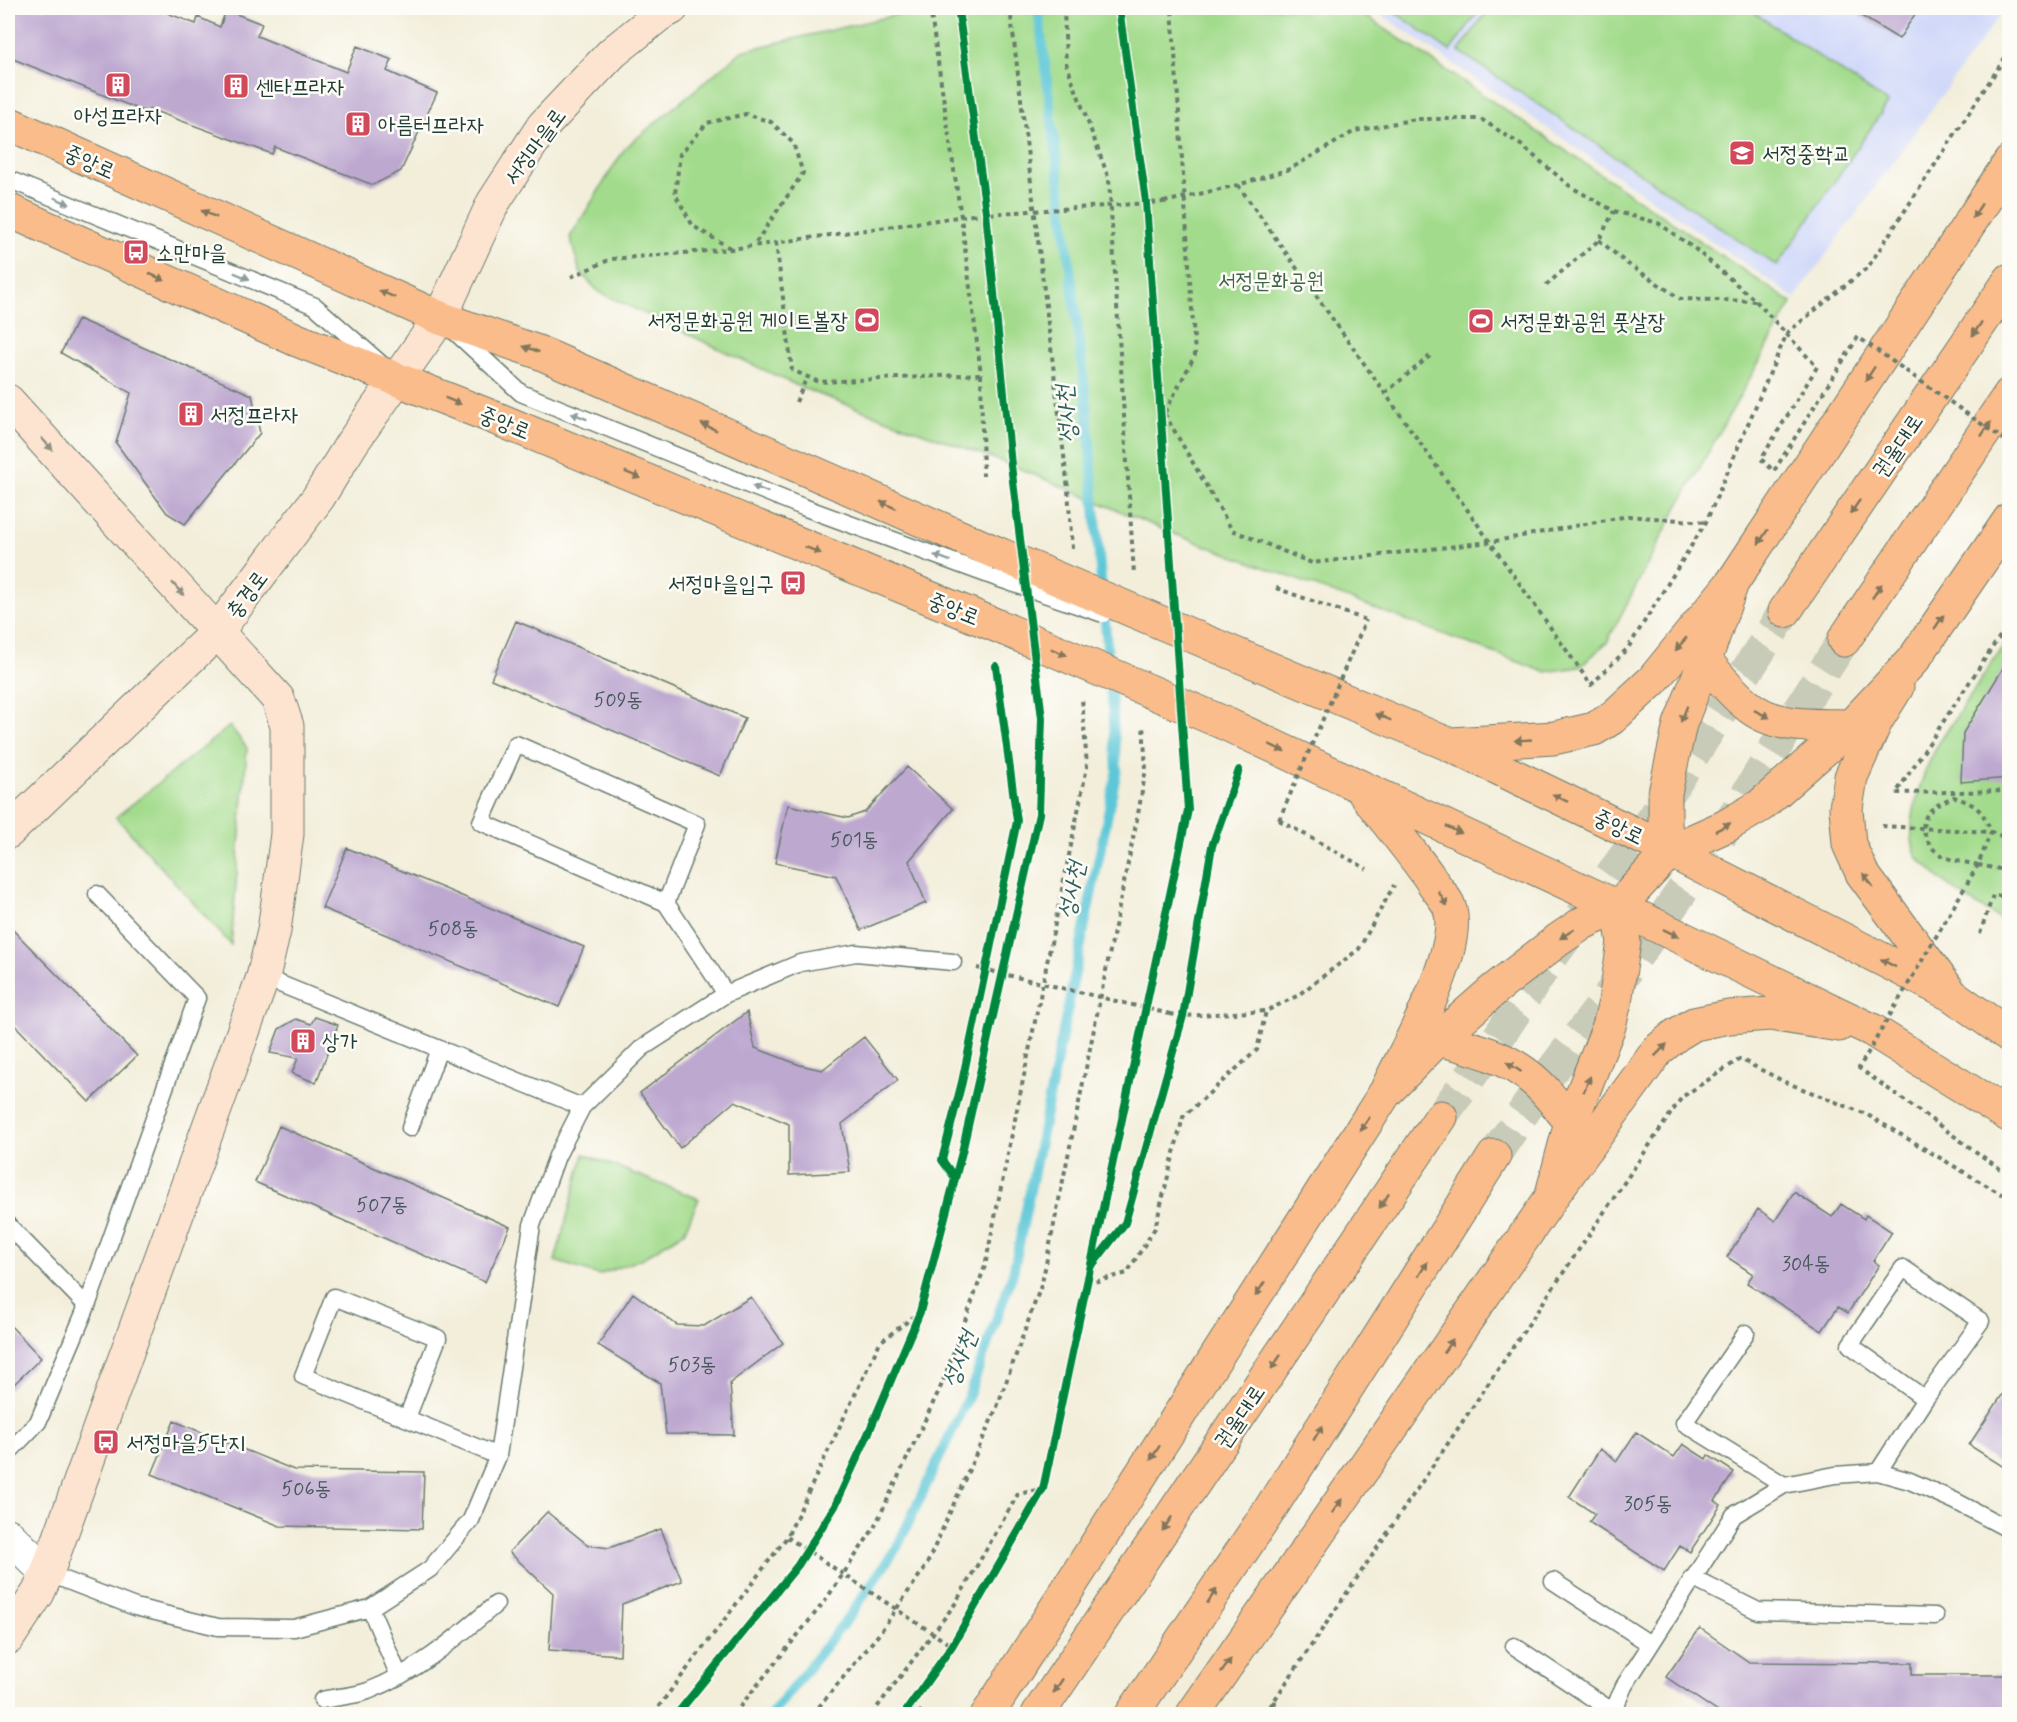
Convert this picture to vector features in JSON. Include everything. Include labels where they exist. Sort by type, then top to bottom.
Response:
[{"type":"main road","name":"중앙로","points":[[8,123],[440,318],[538,352],[998,566],[1250,660],[1448,744],[1670,851],[1952,995],[2010,1036]]},
{"type":"main road","points":[[1448,744],[1554,738],[1594,729],[1633,700],[1653,680],[1732,583],[2010,162]]},
{"type":"main road","name":"중앙로","points":[[8,210],[297,340],[399,379],[1005,629],[1224,723],[1358,785]]},
{"type":"main road","name":"권율대로","points":[[1785,611],[2010,280]]},
{"type":"main road","points":[[1844,639],[2010,394]]},
{"type":"main road","points":[[1952,995],[1862,873],[1850,844],[1846,808],[1851,777],[1876,721],[1914,658],[2010,519]]},
{"type":"main road","points":[[1670,851],[1665,825],[1665,793],[1680,724],[1732,583]]},
{"type":"main road","points":[[1385,1092],[1438,1039],[1495,989],[1583,923],[1618,907],[1670,851],[1726,826],[1760,806],[1851,726],[1914,658]]},
{"type":"main road","points":[[1705,660],[1729,689],[1748,707],[1768,718],[1791,724],[1851,726]]},
{"type":"main road","points":[[1358,785],[1618,907],[1876,1033],[2010,1116]]},
{"type":"main road","points":[[988,1714],[1385,1092],[1442,973],[1449,946],[1451,926],[1449,906],[1420,863],[1358,785]]},
{"type":"main road","points":[[1551,1198],[1571,1122],[1605,1037],[1615,1002],[1624,942],[1618,907]]},
{"type":"main road","points":[[1193,1714],[1551,1198],[1658,1050],[1694,1024],[1729,1017],[1770,1014],[1876,1033]]},
{"type":"main road","points":[[1438,1039],[1496,1055],[1517,1068],[1537,1083],[1571,1122]]},
{"type":"main road","name":"권율대로","points":[[1038,1714],[1441,1117]]},
{"type":"main road","points":[[1132,1714],[1267,1514],[1494,1156]]},
{"type":"street","name":"서정마을로","points":[[440,318],[493,203],[543,126],[612,53],[659,15],[672,8]]},
{"type":"street","name":"충경로","points":[[8,832],[216,633],[318,498],[352,443],[440,318]]},
{"type":"street","points":[[8,401],[278,699],[287,726],[287,834],[274,931],[262,977],[47,1573],[38,1593],[8,1638]]},
{"type":"street","points":[[8,1535],[47,1573]]},
{"type":"lane","points":[[8,179],[315,306],[399,379]]},
{"type":"lane","points":[[440,318],[521,393],[803,507],[998,566]]},
{"type":"lane","points":[[666,903],[697,824],[516,744],[481,822],[666,903],[726,994]]},
{"type":"lane","points":[[8,1453],[38,1422],[87,1306],[197,998],[97,894]]},
{"type":"lane","points":[[47,1573],[135,1607],[218,1627],[294,1628],[370,1608],[430,1569],[471,1520],[498,1456],[532,1226],[557,1156],[582,1107],[642,1048],[726,994],[800,963],[856,953],[952,962]]},
{"type":"lane","points":[[262,977],[582,1107]]},
{"type":"lane","points":[[1876,1033],[2010,1105]]},
{"type":"lane","points":[[410,1128],[439,1049]]},
{"type":"lane","points":[[8,1225],[87,1306]]},
{"type":"lane","points":[[1878,1472],[1981,1321],[1903,1268],[1850,1345],[1926,1399]]},
{"type":"lane","points":[[407,1418],[438,1338],[333,1297],[303,1376],[498,1456]]},
{"type":"lane","points":[[1746,1332],[1684,1424],[1784,1485]]},
{"type":"lane","points":[[1514,1646],[1612,1713],[1624,1686],[1734,1515],[1784,1485],[1835,1475],[1878,1472],[1910,1481],[1955,1501],[2010,1530]]},
{"type":"lane","points":[[1692,1578],[1758,1611],[1935,1616]]},
{"type":"lane","points":[[1553,1581],[1650,1644]]},
{"type":"lane","points":[[322,1700],[366,1692],[399,1676],[443,1649],[496,1604]]},
{"type":"lane","points":[[370,1608],[399,1676]]},
{"type":"path","points":[[930,8],[961,217],[981,374],[983,476]]},
{"type":"path","points":[[1010,8],[1068,489],[1073,558]]},
{"type":"path","points":[[1064,8],[1066,63],[1109,179],[1135,585]]},
{"type":"path","points":[[1162,409],[1195,355],[1172,8]]},
{"type":"path","points":[[1238,185],[1591,685],[1628,648],[1706,522],[1787,333],[1868,267],[2010,50]]},
{"type":"path","points":[[731,249],[693,226],[675,194],[680,154],[700,130],[707,123],[746,114],[771,122],[793,143],[803,173],[753,245]]},
{"type":"path","points":[[571,278],[611,259],[731,249],[972,215],[1164,202],[1238,185],[1290,169],[1355,131],[1416,119],[1481,119],[1521,145],[1571,187],[1614,211],[1658,223],[1694,248],[1756,301],[1817,367],[1761,459],[1774,471],[1858,337],[2010,444]]},
{"type":"path","points":[[1145,191],[1147,213]]},
{"type":"path","points":[[984,201],[987,224]]},
{"type":"path","points":[[1546,285],[1599,240],[1614,211]]},
{"type":"path","points":[[1599,240],[1625,262],[1682,299],[1756,301]]},
{"type":"path","points":[[776,242],[792,370],[819,382],[981,374]]},
{"type":"path","points":[[1385,393],[1430,356]]},
{"type":"path","points":[[796,402],[807,377]]},
{"type":"path","points":[[1160,394],[1162,429]]},
{"type":"path","points":[[1162,409],[1232,530],[1312,563],[1490,542],[1628,516],[1706,522]]},
{"type":"path","points":[[1276,588],[1366,620],[1279,820],[1367,869]]},
{"type":"path","points":[[2010,621],[1896,793],[2010,791]]},
{"type":"path","points":[[734,1714],[825,1601],[874,1528],[942,1384],[985,1266],[1087,767],[1082,698]]},
{"type":"path","points":[[813,1714],[879,1634],[926,1566],[997,1407],[1042,1283],[1138,814],[1146,769],[1143,723]]},
{"type":"path","points":[[2010,871],[1978,865],[1943,857],[1931,849],[1922,830],[1926,816],[1938,803],[1954,797],[1973,803],[1984,814],[1991,832],[1978,865],[1876,1033],[1859,1068],[2010,1176]]},
{"type":"path","points":[[1882,826],[1991,832],[2010,839]]},
{"type":"path","points":[[992,971],[1183,1016],[1266,1011],[1297,996],[1359,949],[1395,882]]},
{"type":"path","points":[[1980,934],[1993,895],[2010,897]]},
{"type":"path","points":[[983,981],[987,958]]},
{"type":"path","points":[[1002,977],[1004,966]]},
{"type":"path","points":[[1143,1021],[1148,997]]},
{"type":"path","points":[[1180,1028],[1185,1005]]},
{"type":"path","points":[[1087,1284],[1127,1273],[1155,1228],[1183,1117],[1257,1050],[1266,1011]]},
{"type":"path","points":[[1265,1714],[1682,1097],[1740,1059],[1785,1082],[1866,1114],[2001,1194],[2010,1191]]},
{"type":"path","points":[[1085,1296],[1089,1275]]},
{"type":"path","points":[[910,1334],[920,1312],[922,1301]]},
{"type":"path","points":[[653,1714],[787,1537],[880,1342],[920,1312]]},
{"type":"path","points":[[1038,1498],[1046,1477]]},
{"type":"path","points":[[872,1714],[955,1604],[1018,1494],[1043,1488]]},
{"type":"path","points":[[787,1537],[952,1646]]},
{"type":"path","points":[[804,1555],[810,1545]]},
{"type":"path","points":[[946,1654],[958,1636]]},
{"type":"path","points":[[904,1714],[917,1697]]},
{"type":"path","points":[[1274,1714],[1275,1700]]},
{"type":"path","points":[[911,1706],[924,1714]]},
{"type":"shaded area","name":"서정중학교","points":[[1372,8],[2005,8],[1795,298]]},
{"type":"green space","name":"서정문화공원","points":[[925,8],[1354,8],[1792,303],[1671,519],[1607,642],[1580,667],[1545,672],[1169,532],[1011,465],[802,388],[599,292],[580,272],[570,237],[625,148],[742,51]]},
{"type":"green space","points":[[1389,8],[1481,8],[1450,51]]},
{"type":"green space","name":"서정중학교","points":[[1489,8],[1747,8],[1888,103],[1777,266],[1459,51]]},
{"type":"green space","points":[[2009,637],[2009,925],[1956,891],[1920,861],[1913,845],[1912,831],[1916,800],[1937,746]]},
{"type":"green space","points":[[230,726],[247,748],[231,945],[116,817]]},
{"type":"green space","points":[[584,1154],[699,1199],[684,1232],[643,1258],[599,1275],[555,1261]]},
{"type":"building","points":[[8,8],[154,8],[196,24],[198,17],[220,27],[226,10],[262,24],[257,36],[346,72],[357,46],[392,60],[387,71],[437,93],[401,171],[373,185],[275,147],[272,154],[149,109],[148,113],[8,57]]},
{"type":"building","points":[[1848,8],[1919,8],[1899,39]]},
{"type":"building","name":"서정프라자","points":[[78,319],[252,395],[260,433],[185,524],[167,513],[116,443],[131,393],[61,353]]},
{"type":"building","points":[[516,621],[745,718],[720,776],[491,679]]},
{"type":"building","points":[[2010,657],[2010,778],[1961,782],[1963,733]]},
{"type":"building","points":[[907,767],[953,809],[909,861],[926,903],[861,930],[836,876],[775,863],[788,805],[848,818],[865,812]]},
{"type":"building","points":[[347,848],[584,947],[559,1007],[322,908]]},
{"type":"building","points":[[8,925],[137,1056],[89,1102],[8,1018]]},
{"type":"building","points":[[747,1012],[755,1048],[800,1065],[822,1070],[864,1037],[898,1080],[842,1124],[850,1172],[789,1175],[789,1124],[735,1101],[680,1148],[640,1093]]},
{"type":"building","name":"상가","points":[[315,1017],[338,1025],[316,1083],[292,1073],[298,1058],[270,1053],[279,1029],[296,1019],[311,1024]]},
{"type":"building","points":[[279,1126],[510,1227],[485,1282],[255,1182]]},
{"type":"building","points":[[1794,1192],[1832,1217],[1841,1204],[1864,1219],[1866,1215],[1892,1232],[1873,1261],[1879,1265],[1848,1313],[1838,1307],[1822,1331],[1747,1283],[1753,1274],[1727,1257],[1758,1209],[1775,1221]]},
{"type":"building","points":[[633,1293],[677,1325],[704,1326],[751,1297],[783,1343],[730,1383],[734,1435],[666,1434],[660,1383],[598,1345]]},
{"type":"building","points":[[8,1323],[41,1358],[8,1390]]},
{"type":"building","points":[[2010,1383],[2010,1471],[1969,1445]]},
{"type":"building","points":[[174,1421],[294,1470],[424,1472],[422,1529],[280,1526],[152,1474]]},
{"type":"building","points":[[1636,1432],[1674,1457],[1683,1444],[1706,1459],[1708,1455],[1734,1472],[1715,1501],[1721,1505],[1690,1552],[1680,1546],[1664,1571],[1589,1522],[1595,1514],[1569,1497],[1600,1449],[1617,1461]]},
{"type":"building","points":[[547,1512],[588,1545],[609,1548],[661,1529],[682,1581],[622,1604],[620,1655],[549,1650],[553,1593],[509,1552]]},
{"type":"building","points":[[1700,1628],[1749,1662],[1912,1663],[1912,1675],[2010,1675],[2010,1714],[1721,1714],[1666,1677]]},
{"type":"waterway","name":"성사천","points":[[1038,8],[1086,397],[1102,592]]},
{"type":"waterway","name":"성사천","points":[[772,1714],[850,1615],[897,1547],[969,1395],[1013,1273],[1117,770],[1104,610]]},
{"type":"tunnel","points":[[1441,1117],[1496,1041],[1543,969],[1652,819],[1785,611]]},
{"type":"tunnel","points":[[1494,1156],[1548,1076],[1603,1004],[1729,824],[1844,640]]},
{"type":"cycle path","points":[[677,1714],[798,1565],[835,1506],[920,1312],[962,1152],[1039,814],[1042,718],[1011,465],[986,212],[958,8]]},
{"type":"cycle path","points":[[904,1714],[952,1646],[1043,1489],[1188,810],[1146,202],[1119,8]]},
{"type":"cycle path","points":[[955,1178],[942,1160],[962,1082],[1017,821],[996,666]]},
{"type":"cycle path","points":[[1093,1264],[1125,1223],[1183,1016],[1212,846],[1239,770]]},
{"type":"place","name":"아성프라자","points":[[118,85]]},
{"type":"place","name":"센타프라자","points":[[236,86]]},
{"type":"place","name":"아름터프라자","points":[[358,124]]},
{"type":"place","name":"서정중학교","points":[[1742,153]]},
{"type":"place","name":"소만마을","points":[[136,252]]},
{"type":"place","name":"서정문화공원 게이트볼장","points":[[867,320]]},
{"type":"place","name":"서정문화공원 풋살장","points":[[1481,321]]},
{"type":"place","name":"서정프라자","points":[[191,414]]},
{"type":"place","name":"서정마을입구","points":[[793,583]]},
{"type":"place","name":"상가","points":[[303,1041]]},
{"type":"place","name":"서정마을5단지","points":[[106,1442]]}]
